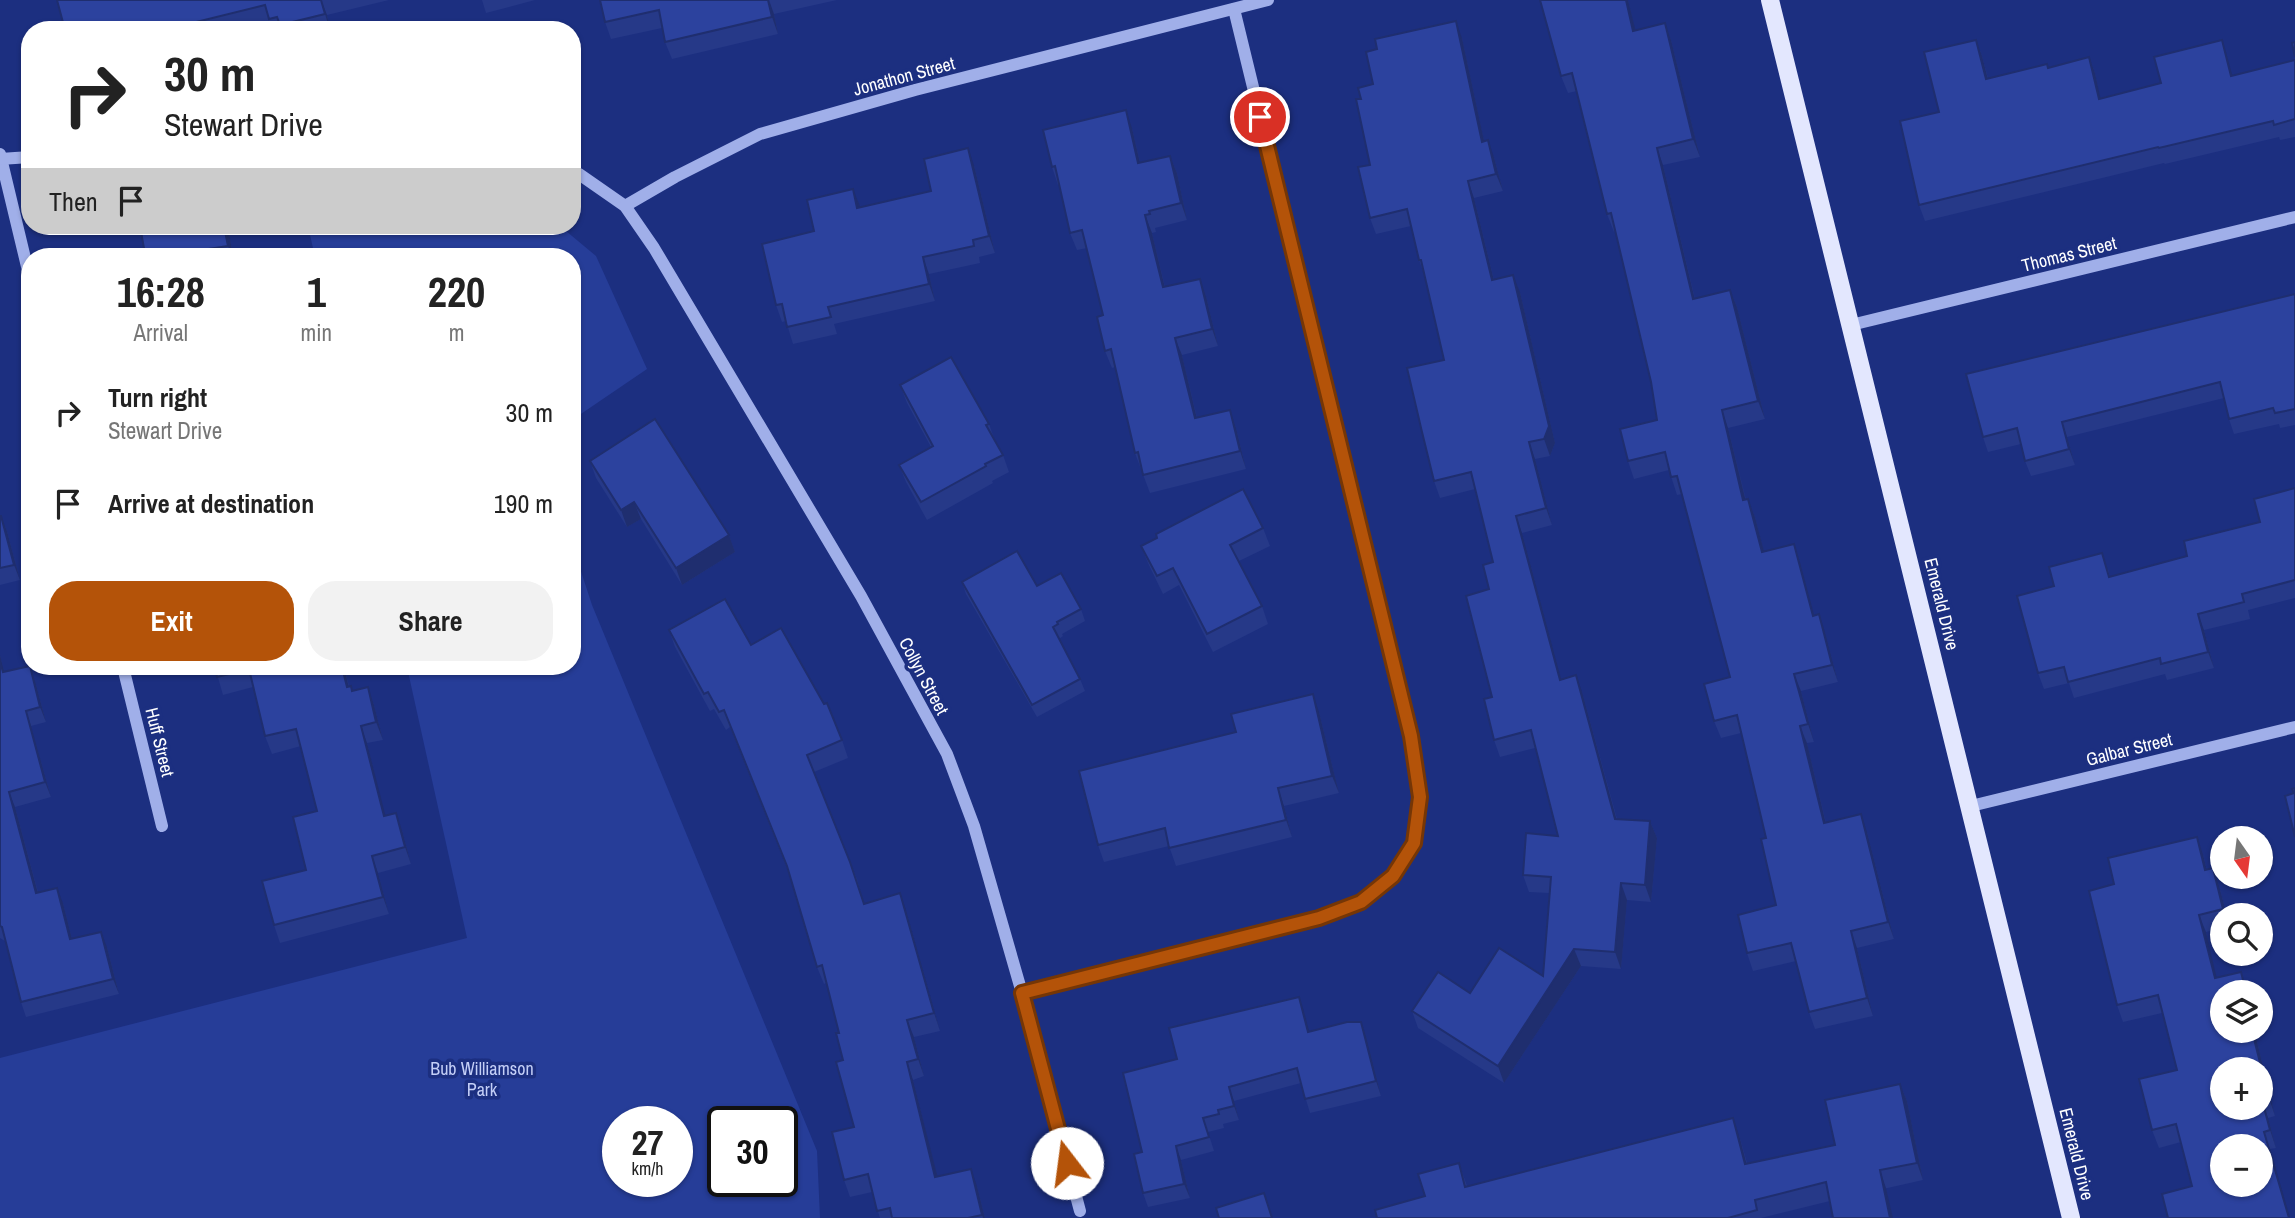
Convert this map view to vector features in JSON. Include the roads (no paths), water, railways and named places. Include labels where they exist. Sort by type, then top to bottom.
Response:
[{"type":"main road","name":"Emerald Drive","points":[[1770,0],[2071,1218]]},
{"type":"street","name":"Jonathon Street","points":[[625,206],[760,134],[915,90],[1268,0]]},
{"type":"street","points":[[1022,993],[1319,918],[1361,902],[1393,876],[1414,843],[1420,797],[1411,736],[1234,9]]},
{"type":"street","points":[[21,157],[0,157],[22,248]]},
{"type":"street","points":[[581,175],[625,206]]},
{"type":"street","name":"Collyn Street","points":[[625,206],[654,248],[861,596],[947,754],[974,826],[1080,1211]]},
{"type":"street","name":"Thomas Street","points":[[1851,325],[2295,217]]},
{"type":"street","name":"Huff Street","points":[[126,675],[162,826]]},
{"type":"street","name":"Galbar Street","points":[[1971,806],[2295,727]]},
{"type":"park label","name":"Bub Williamson Park","points":[[482,1078]]}]
